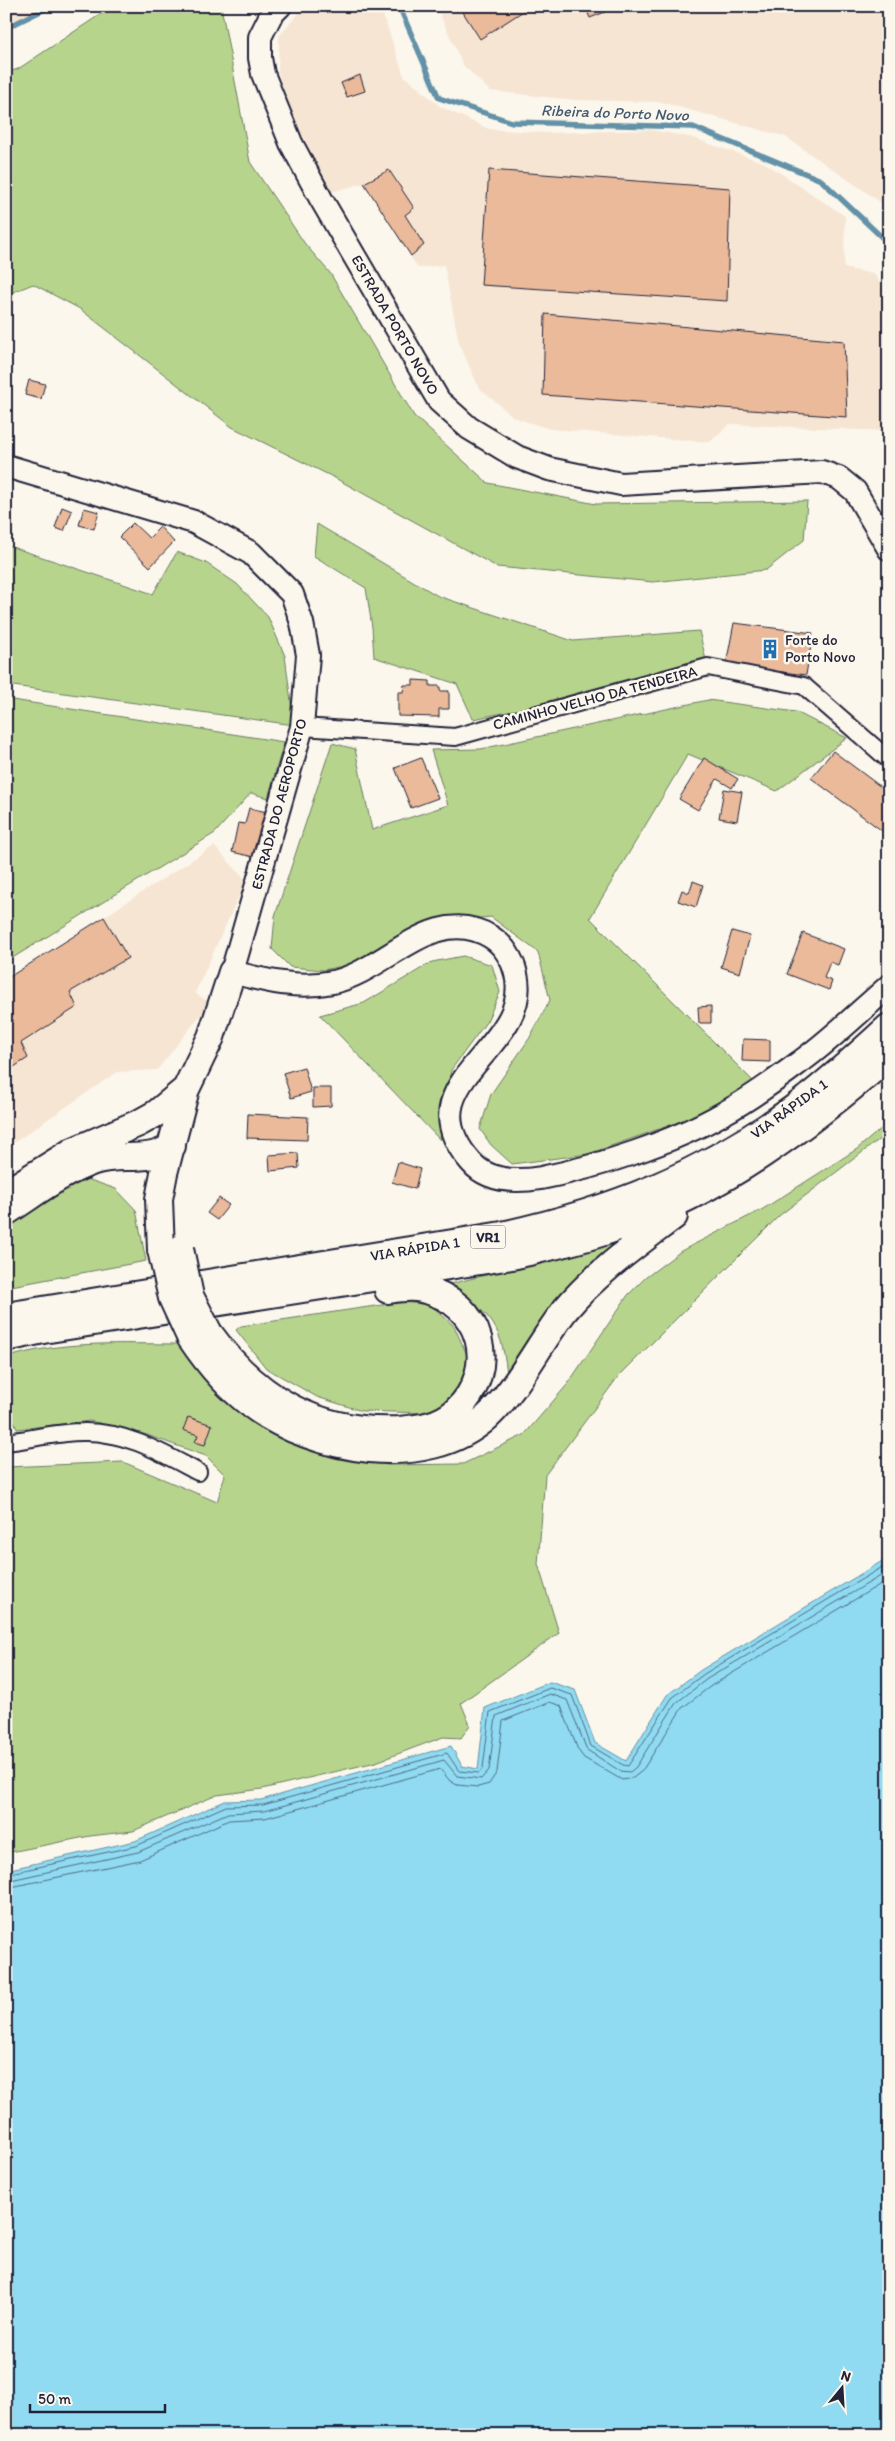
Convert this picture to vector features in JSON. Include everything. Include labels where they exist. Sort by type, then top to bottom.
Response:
[{"type":"highway","points":[[170,1249],[176,1202],[178,1148],[186,1089],[211,1037],[232,972]]},
{"type":"highway","name":"VIA RÁPIDA 1","points":[[6,1316],[502,1235],[548,1225],[610,1207],[700,1167],[764,1129],[822,1086],[889,1027]]},
{"type":"highway","points":[[208,1304],[317,1300],[408,1287],[423,1289],[448,1300],[463,1311],[478,1335],[481,1356],[479,1368],[471,1392],[447,1419],[433,1425],[412,1429],[357,1429],[332,1424],[300,1413],[274,1400],[200,1335],[172,1298],[170,1249],[160,1199],[164,1173],[178,1148],[202,1095],[211,1037]]},
{"type":"highway","name":"VIA RÁPIDA 1","points":[[6,1338],[512,1256],[618,1228],[649,1216],[718,1182],[777,1146],[806,1125],[889,1056]]},
{"type":"highway","points":[[6,1192],[73,1151],[157,1113],[186,1089]]},
{"type":"highway","points":[[120,1131],[152,1136],[178,1148]]},
{"type":"highway","points":[[6,1212],[62,1176],[94,1161],[109,1158],[154,1156],[178,1148]]},
{"type":"highway","points":[[109,1158],[131,1166],[141,1173],[160,1199]]},
{"type":"highway","points":[[200,1335],[217,1375],[235,1392],[276,1421],[300,1432],[344,1446],[364,1449],[405,1449],[443,1442],[468,1430],[487,1417],[501,1401],[566,1310],[603,1271],[638,1241],[718,1182]]},
{"type":"main road","name":"ESTRADA PORTO NOVO","points":[[280,6],[271,15],[260,37],[260,58],[263,74],[291,143],[320,199],[440,401],[469,428],[517,457],[549,469],[621,484],[822,472],[839,478],[855,491],[889,549]]},
{"type":"main road","name":"ESTRADA DO AEROPORTO","points":[[6,466],[194,522],[251,552],[292,594],[302,623],[308,655],[302,727],[232,972]]},
{"type":"main road","points":[[232,972],[274,983],[309,984],[334,982],[360,972],[429,932],[446,927],[463,927],[493,938],[505,950],[514,965],[518,980],[517,1000],[508,1025],[457,1088],[452,1102],[450,1117],[452,1132],[458,1145],[477,1169],[492,1176],[508,1180],[540,1178],[656,1145],[723,1114],[801,1062],[889,986]]},
{"type":"street","name":"CAMINHO VELHO DA TENDEIRA","points":[[302,727],[455,736],[708,667],[804,686],[889,760]]},
{"type":"street","points":[[6,1442],[82,1432],[112,1434],[143,1443],[198,1472]]},
{"type":"shaded area","points":[[6,6],[51,6],[6,28]]},
{"type":"shaded area","points":[[311,6],[380,6],[404,76],[441,107],[489,129],[546,133],[651,130],[690,137],[765,163],[845,216],[844,268],[874,274],[889,295],[889,427],[885,431],[730,424],[710,442],[550,429],[515,418],[479,388],[459,343],[444,265],[418,268],[364,183],[331,192],[291,112],[278,72],[279,36],[299,13]]},
{"type":"shaded area","points":[[436,6],[889,6],[889,208],[786,137],[661,102],[574,100],[490,91],[463,65]]},
{"type":"shaded area","points":[[214,846],[246,880],[195,993],[210,1003],[157,1070],[117,1072],[6,1148],[6,980]]},
{"type":"green space","points":[[113,6],[221,6],[250,162],[305,244],[330,273],[414,416],[488,483],[596,504],[807,501],[804,540],[766,570],[653,582],[497,567],[335,478],[232,427],[80,309],[33,284],[6,295],[6,73],[18,69]]},
{"type":"green space","points":[[317,524],[438,596],[573,641],[699,631],[707,664],[593,695],[473,719],[457,684],[374,657],[366,588],[314,556]]},
{"type":"green space","points":[[6,545],[153,594],[177,552],[206,563],[237,584],[268,617],[285,656],[294,725],[6,685]]},
{"type":"green space","points":[[6,699],[284,742],[268,798],[251,793],[215,833],[6,962]]},
{"type":"green space","points":[[708,700],[796,712],[847,738],[777,791],[688,754],[590,918],[758,1086],[716,1109],[588,1154],[512,1164],[491,1145],[480,1129],[491,1094],[529,1039],[550,1000],[538,952],[491,917],[427,923],[363,962],[323,970],[290,967],[272,949],[275,916],[332,743],[355,749],[372,830],[448,805],[431,750],[481,749]]},
{"type":"green space","points":[[463,956],[492,965],[500,992],[487,1021],[451,1070],[440,1140],[320,1015],[364,1003],[432,962]]},
{"type":"green space","points":[[889,1122],[889,1132],[780,1215],[618,1377],[545,1475],[538,1564],[559,1633],[461,1703],[470,1725],[461,1738],[443,1737],[376,1762],[262,1789],[217,1795],[133,1831],[90,1836],[6,1853],[6,1467],[123,1462],[217,1502],[225,1475],[206,1456],[144,1434],[90,1421],[17,1429],[6,1403],[6,1358],[48,1348],[92,1344],[180,1344],[187,1357],[220,1386],[319,1447],[387,1465],[463,1464],[524,1435],[567,1385],[628,1295],[645,1278],[681,1251],[763,1209],[857,1149]]},
{"type":"green space","points":[[84,1178],[116,1189],[136,1210],[146,1261],[6,1287],[6,1224]]},
{"type":"green space","points":[[626,1240],[508,1382],[503,1347],[493,1323],[475,1305],[446,1285]]},
{"type":"green space","points":[[402,1302],[431,1305],[454,1326],[468,1357],[466,1387],[452,1403],[424,1413],[362,1411],[317,1397],[266,1368],[236,1330],[241,1326]]},
{"type":"water","points":[[889,1557],[889,2435],[6,2435],[6,1870],[135,1841],[225,1801],[261,1800],[451,1746],[462,1766],[478,1769],[485,1708],[550,1682],[575,1690],[595,1743],[626,1761],[667,1695],[701,1670]]},
{"type":"building","points":[[459,6],[531,6],[480,39]]},
{"type":"building","points":[[585,6],[603,6],[605,12],[590,18]]},
{"type":"building","points":[[360,75],[365,91],[347,97],[341,83]]},
{"type":"building","points":[[389,170],[414,208],[405,215],[424,245],[411,256],[364,183]]},
{"type":"building","points":[[489,170],[730,188],[727,301],[481,285]]},
{"type":"building","points":[[545,314],[844,341],[847,417],[543,395]]},
{"type":"building","points":[[29,380],[45,384],[41,399],[25,395]]},
{"type":"building","points":[[62,507],[72,511],[64,531],[55,528]]},
{"type":"building","points":[[84,508],[99,512],[94,529],[79,525]]},
{"type":"building","points":[[133,523],[149,538],[160,527],[174,542],[150,567],[119,537]]},
{"type":"building","name":"Forte do Porto Novo","points":[[734,623],[813,633],[806,675],[726,665]]},
{"type":"building","points":[[413,680],[430,681],[430,686],[440,686],[440,691],[449,691],[449,709],[439,709],[439,717],[398,716],[398,692],[403,692],[404,685],[413,685]]},
{"type":"building","points":[[833,751],[889,793],[889,836],[811,778]]},
{"type":"building","points":[[421,758],[438,798],[411,808],[395,768]]},
{"type":"building","points":[[704,758],[738,779],[732,788],[717,779],[698,810],[679,799]]},
{"type":"building","points":[[724,789],[742,792],[737,821],[719,818]]},
{"type":"building","points":[[249,808],[267,812],[258,858],[232,852],[238,823],[245,824]]},
{"type":"building","points":[[693,881],[703,885],[696,907],[678,901],[682,890],[689,893]]},
{"type":"building","points":[[104,917],[128,958],[70,992],[77,1007],[21,1043],[28,1058],[6,1072],[6,979]]},
{"type":"building","points":[[732,931],[750,936],[740,973],[721,967]]},
{"type":"building","points":[[803,933],[844,949],[838,965],[830,962],[824,978],[832,981],[829,990],[787,974]]},
{"type":"building","points":[[711,1006],[711,1023],[699,1023],[698,1007]]},
{"type":"building","points":[[743,1039],[770,1040],[770,1062],[742,1061]]},
{"type":"building","points":[[304,1067],[311,1092],[291,1098],[283,1073]]},
{"type":"building","points":[[313,1088],[331,1088],[331,1106],[313,1107]]},
{"type":"building","points":[[248,1114],[308,1117],[307,1140],[247,1138]]},
{"type":"building","points":[[298,1153],[299,1168],[270,1171],[269,1155]]},
{"type":"building","points":[[398,1162],[420,1169],[415,1189],[392,1182]]},
{"type":"building","points":[[219,1198],[229,1205],[217,1220],[207,1213]]},
{"type":"building","points":[[188,1417],[212,1425],[205,1445],[195,1442],[198,1435],[183,1430]]},
{"type":"waterway","name":"Ribeira do Porto Novo","points":[[6,28],[51,6]]},
{"type":"waterway","name":"Ribeira do Porto Novo","points":[[399,6],[439,98],[512,122],[693,127],[821,180],[889,244]]},
{"type":"place","name":"Forte do Porto Novo","points":[[770,649]]}]
